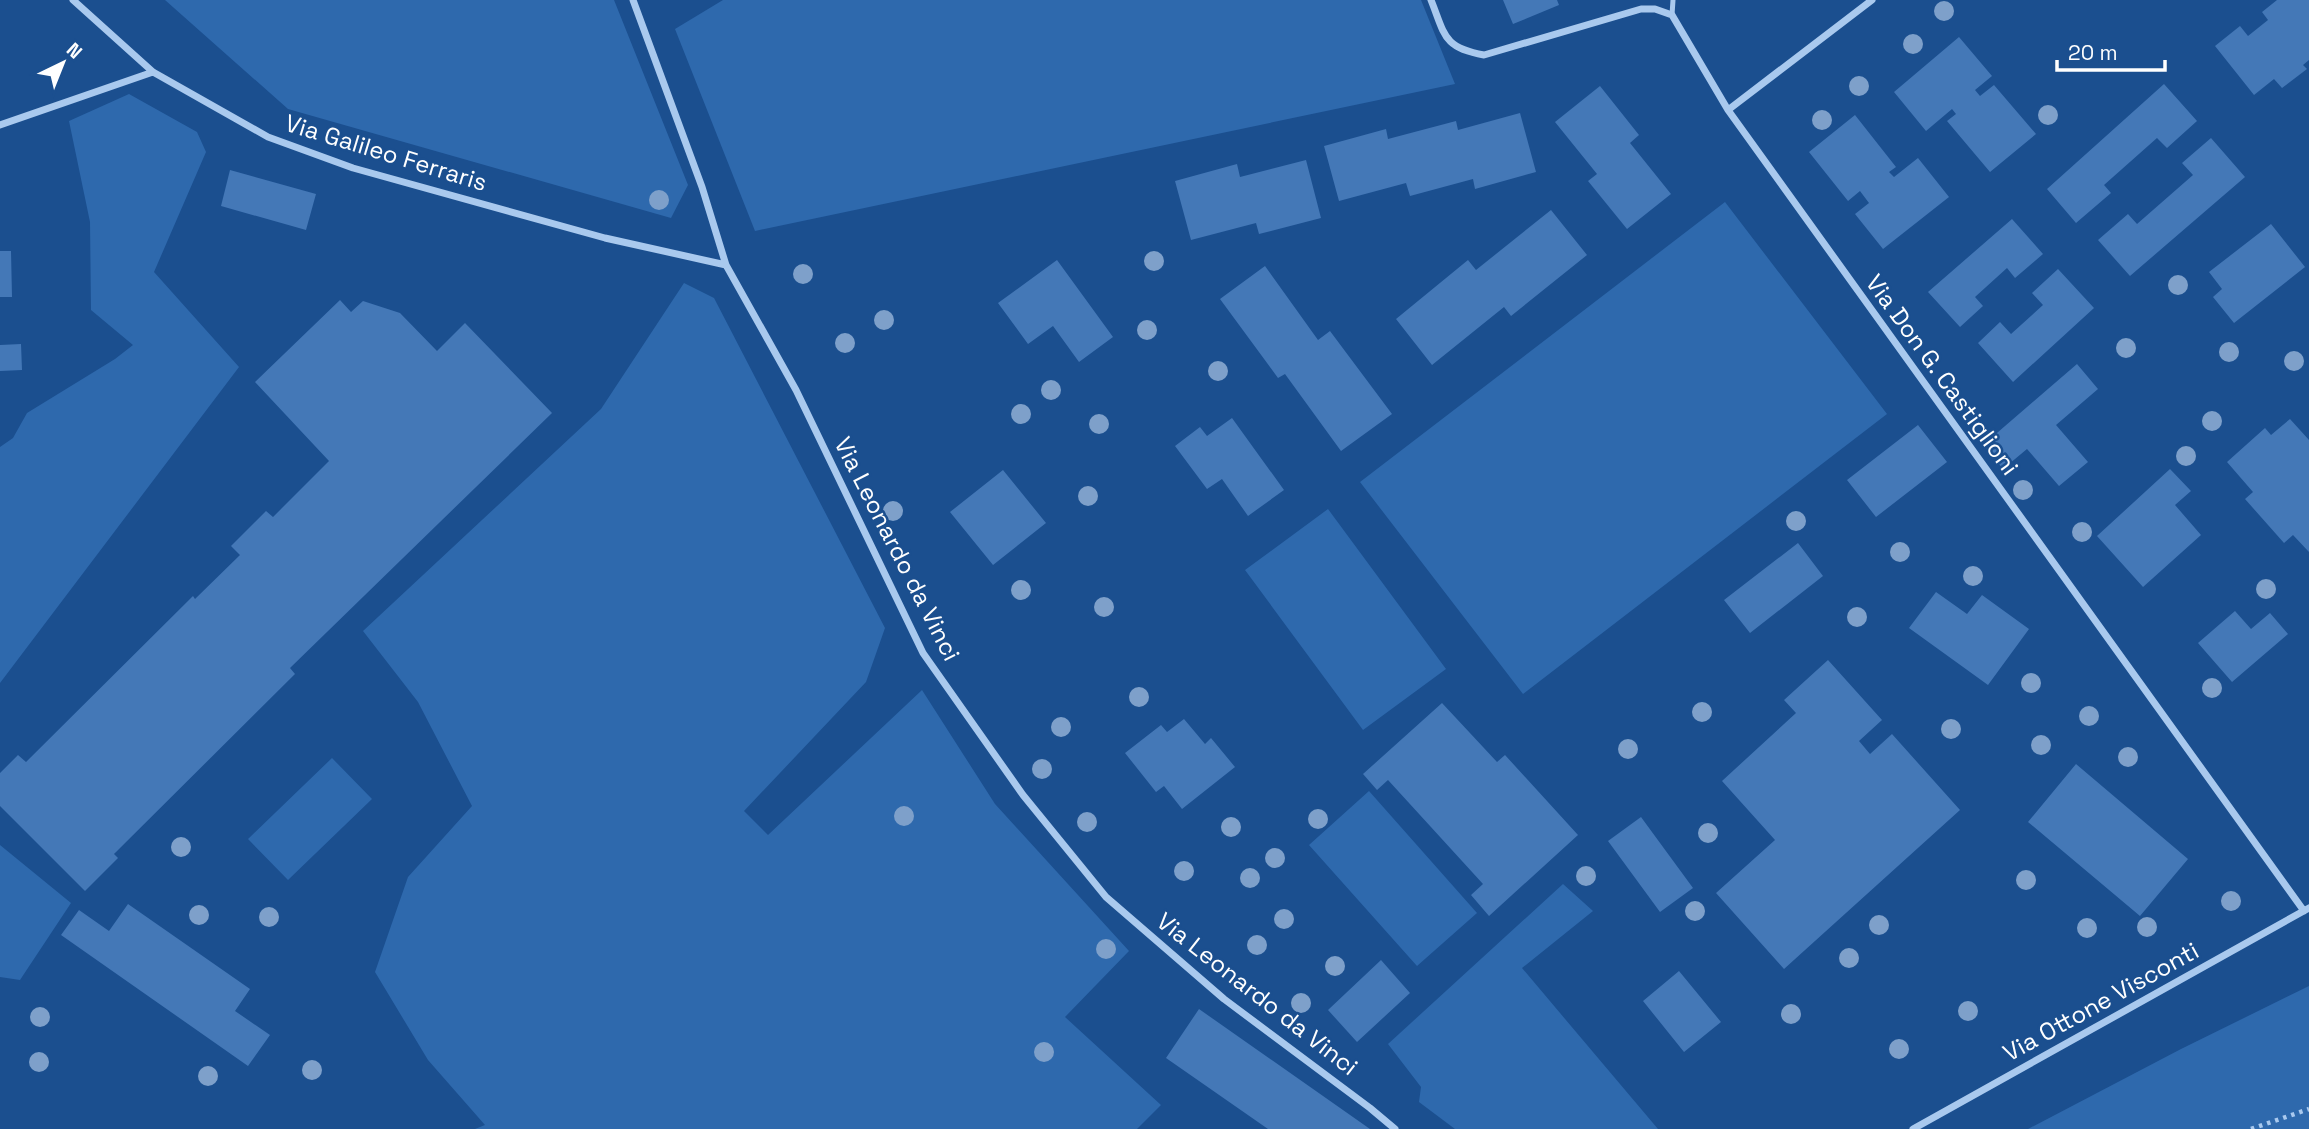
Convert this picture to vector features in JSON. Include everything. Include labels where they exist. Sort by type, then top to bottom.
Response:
[{"type":"street","name":"Via Galileo Ferraris","points":[[73,0],[153,72],[268,137],[353,168],[605,238],[726,265]]},
{"type":"street","name":"Via Leonardo da Vinci","points":[[633,0],[702,187],[726,265],[796,390],[923,653],[1023,795],[1107,897],[1224,999],[1395,1129]]},
{"type":"street","points":[[1431,0],[1446,39],[1466,52],[1484,55],[1641,9],[1655,9],[1672,15]]},
{"type":"street","points":[[1728,110],[1872,0]]},
{"type":"street","name":"Via Don G. Castiglioni","points":[[1672,15],[1728,110],[2306,909]]},
{"type":"street","points":[[0,125],[153,72]]},
{"type":"street","name":"Via Ottone Visconti","points":[[1913,1129],[2306,909]]},
{"type":"lane","points":[[1672,15],[1673,0]]},
{"type":"path","points":[[2251,1129],[2309,1109]]},
{"type":"shaded area","points":[[165,0],[614,0],[688,185],[671,218],[288,109]]},
{"type":"shaded area","points":[[723,0],[1421,0],[1455,84],[755,231],[675,29]]},
{"type":"shaded area","points":[[129,94],[197,132],[206,152],[154,272],[239,367],[0,683],[0,447],[13,438],[27,413],[133,345],[91,310],[90,222],[69,121]]},
{"type":"shaded area","points":[[1725,202],[1887,414],[1523,694],[1360,482]]},
{"type":"shaded area","points":[[684,283],[714,298],[885,628],[866,682],[744,811],[768,835],[922,690],[995,804],[1129,951],[1065,1017],[1161,1105],[1137,1129],[475,1129],[485,1125],[428,1060],[375,972],[408,877],[472,806],[418,702],[363,631],[601,409]]},
{"type":"shaded area","points":[[1328,509],[1446,669],[1363,730],[1245,570]]},
{"type":"shaded area","points":[[332,758],[372,799],[288,880],[248,839]]},
{"type":"shaded area","points":[[1369,791],[1477,913],[1417,966],[1309,845]]},
{"type":"shaded area","points":[[0,845],[71,903],[20,980],[0,977]]},
{"type":"shaded area","points":[[1563,884],[1593,911],[1522,968],[1658,1129],[1455,1129],[1419,1102],[1421,1087],[1388,1044]]},
{"type":"shaded area","points":[[2309,986],[2309,1129],[2028,1129],[2181,1049]]},
{"type":"building","points":[[1503,0],[1557,0],[1559,5],[1513,24]]},
{"type":"building","points":[[2277,0],[2309,0],[2309,60],[2303,65],[2307,69],[2282,88],[2274,79],[2254,95],[2215,46],[2240,26],[2248,36],[2268,20],[2262,12]]},
{"type":"building","points":[[1959,37],[1992,76],[1975,90],[1980,96],[1994,85],[2036,134],[1990,172],[1947,121],[1956,114],[1952,109],[1926,131],[1894,92]]},
{"type":"building","points":[[2164,84],[2197,121],[2167,148],[2157,138],[2104,185],[2111,193],[2076,223],[2047,189]]},
{"type":"building","points":[[1600,86],[1639,135],[1630,143],[1671,194],[1627,229],[1588,181],[1597,174],[1555,122]]},
{"type":"building","points":[[1520,113],[1536,172],[1475,189],[1473,179],[1410,196],[1406,183],[1339,201],[1324,146],[1386,129],[1388,139],[1456,121],[1458,130]]},
{"type":"building","points":[[1855,115],[1896,167],[1889,172],[1894,177],[1918,158],[1949,197],[1883,249],[1855,214],[1869,203],[1860,191],[1848,201],[1809,152]]},
{"type":"building","points":[[2211,138],[2245,177],[2130,276],[2098,240],[2128,214],[2137,224],[2193,175],[2182,163]]},
{"type":"building","points":[[1306,160],[1321,218],[1259,234],[1256,223],[1191,240],[1175,181],[1237,164],[1240,177]]},
{"type":"building","points":[[230,170],[316,194],[306,230],[221,206]]},
{"type":"building","points":[[1551,210],[1587,255],[1511,316],[1504,307],[1432,365],[1396,319],[1468,260],[1476,270]]},
{"type":"building","points":[[2012,219],[2043,254],[2015,278],[2007,268],[1975,297],[1983,306],[1960,327],[1928,292]]},
{"type":"building","points":[[2271,224],[2305,267],[2234,323],[2213,297],[2222,289],[2209,272]]},
{"type":"building","points":[[0,251],[11,251],[12,297],[0,297]]},
{"type":"building","points":[[1057,260],[1113,337],[1079,362],[1053,326],[1028,344],[998,303]]},
{"type":"building","points":[[1265,266],[1318,340],[1330,331],[1392,414],[1341,451],[1285,374],[1278,378],[1220,299]]},
{"type":"building","points":[[2058,269],[2094,308],[2013,382],[1978,343],[2000,322],[2011,334],[2043,305],[2032,293]]},
{"type":"building","points":[[340,300],[351,312],[363,301],[400,313],[437,351],[465,323],[552,413],[290,668],[295,674],[114,854],[118,858],[85,891],[0,806],[0,773],[18,755],[26,762],[193,596],[195,599],[240,555],[231,546],[266,511],[273,517],[329,461],[255,382]]},
{"type":"building","points":[[21,344],[22,370],[0,371],[0,345]]},
{"type":"building","points":[[2077,364],[2098,389],[2056,425],[2088,462],[2059,486],[2027,449],[2003,469],[1983,445]]},
{"type":"building","points":[[1232,418],[1284,490],[1248,516],[1222,479],[1207,489],[1175,446],[1200,427],[1207,436]]},
{"type":"building","points":[[2290,419],[2309,440],[2309,552],[2293,535],[2284,543],[2245,499],[2253,492],[2227,462],[2265,428],[2271,435]]},
{"type":"building","points":[[1918,425],[1947,462],[1876,517],[1847,480]]},
{"type":"building","points":[[2170,469],[2191,491],[2175,505],[2201,535],[2143,587],[2097,536]]},
{"type":"building","points":[[1003,470],[1046,523],[993,565],[950,512]]},
{"type":"building","points":[[1798,543],[1823,576],[1750,633],[1724,600]]},
{"type":"building","points":[[1936,592],[1967,614],[1982,595],[2029,629],[1988,685],[1909,628]]},
{"type":"building","points":[[2235,611],[2251,629],[2270,613],[2288,634],[2232,682],[2198,643]]},
{"type":"building","points":[[1828,660],[1882,720],[1859,741],[1870,754],[1892,734],[1960,810],[1784,969],[1716,893],[1775,840],[1722,781],[1796,713],[1784,700]]},
{"type":"building","points":[[1442,703],[1497,762],[1505,755],[1578,835],[1489,916],[1471,895],[1483,884],[1388,780],[1377,790],[1363,774]]},
{"type":"building","points":[[1184,719],[1205,744],[1211,738],[1235,767],[1182,809],[1164,786],[1156,792],[1125,753],[1161,725],[1167,732]]},
{"type":"building","points":[[2076,764],[2188,859],[2140,916],[2028,822]]},
{"type":"building","points":[[1641,817],[1693,888],[1660,912],[1608,841]]},
{"type":"building","points":[[128,904],[250,989],[235,1011],[270,1035],[248,1066],[61,935],[79,910],[109,931]]},
{"type":"building","points":[[1381,960],[1410,993],[1357,1042],[1328,1010]]},
{"type":"building","points":[[1679,971],[1721,1022],[1684,1052],[1643,1001]]},
{"type":"building","points":[[1199,1009],[1370,1129],[1268,1129],[1166,1058]]}]
